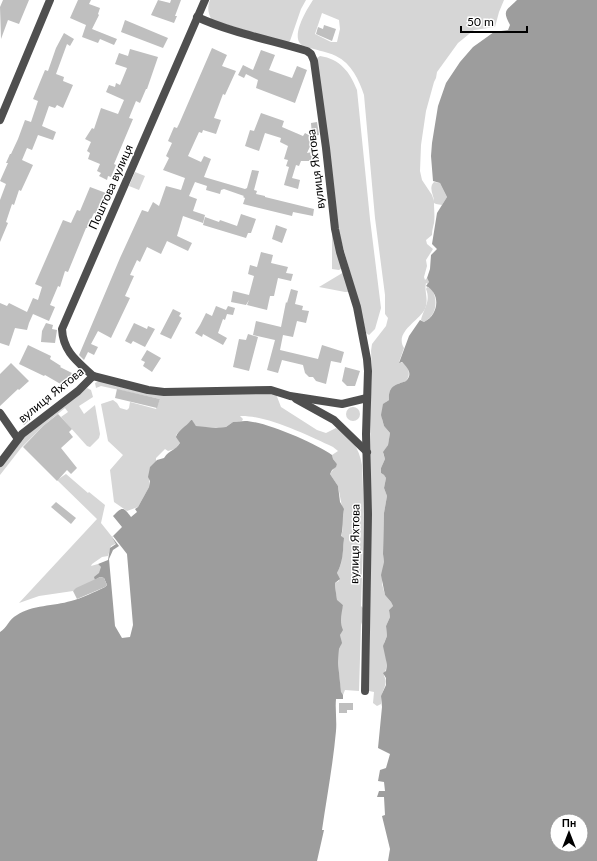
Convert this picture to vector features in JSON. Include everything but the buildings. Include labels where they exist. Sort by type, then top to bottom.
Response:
[{"type":"street","points":[[0,120],[50,0]]},
{"type":"street","name":"Поштова вулиця","points":[[93,376],[73,357],[66,347],[62,329],[205,0]]},
{"type":"street","name":"вулиця Яхтова","points":[[197,17],[253,37],[307,51],[311,54],[314,61],[335,229],[365,341],[368,371],[366,428],[368,514],[365,691]]},
{"type":"street","name":"вулиця Яхтова","points":[[0,463],[22,434],[78,391],[93,376],[148,390],[164,392],[271,390],[290,396],[342,404],[367,398]]},
{"type":"street","points":[[290,396],[334,420],[367,452]]},
{"type":"street","points":[[0,413],[18,439]]},
{"type":"shaded area","points":[[210,0],[306,0],[301,9],[290,41],[287,43],[212,20],[208,10]]},
{"type":"shaded area","points":[[313,0],[504,0],[495,27],[474,30],[458,43],[437,72],[426,111],[421,145],[420,171],[422,180],[432,195],[434,201],[431,187],[434,182],[440,183],[447,197],[442,205],[434,203],[432,235],[426,240],[427,244],[433,249],[426,260],[427,266],[424,277],[425,280],[427,278],[429,282],[428,284],[426,283],[427,302],[425,309],[408,327],[402,337],[404,348],[399,362],[405,364],[409,375],[406,381],[391,388],[389,400],[386,402],[382,419],[384,426],[390,433],[388,445],[383,453],[385,459],[381,468],[381,473],[386,478],[384,488],[387,496],[384,513],[384,562],[382,584],[385,595],[393,606],[389,610],[390,617],[386,626],[387,636],[384,643],[387,665],[384,676],[386,683],[381,704],[377,706],[373,703],[374,692],[369,691],[371,351],[372,344],[386,326],[388,318],[385,314],[385,295],[375,218],[364,95],[351,68],[342,59],[332,54],[304,46],[300,43],[298,31],[300,24]],"holes":[[[322,13],[339,20],[340,29],[337,42],[331,42],[315,34]]]},
{"type":"shaded area","points":[[517,0],[597,0],[597,861],[388,861],[390,849],[382,816],[385,815],[384,797],[377,797],[379,791],[385,791],[384,782],[378,781],[380,770],[386,768],[390,754],[378,748],[382,707],[381,696],[386,685],[386,678],[383,673],[386,671],[387,665],[383,646],[387,636],[386,626],[390,617],[389,610],[393,606],[385,595],[381,575],[384,562],[384,513],[387,496],[384,488],[386,478],[381,473],[381,468],[385,459],[383,452],[388,445],[390,433],[384,426],[381,415],[383,404],[389,400],[391,388],[406,381],[409,376],[409,371],[406,367],[402,362],[399,363],[409,336],[420,320],[424,322],[429,319],[433,314],[436,304],[434,294],[431,289],[426,286],[429,282],[427,278],[430,269],[431,255],[437,249],[432,244],[437,213],[447,197],[440,183],[433,181],[431,156],[438,106],[446,83],[460,62],[473,47],[494,32],[508,30],[510,25],[506,16],[506,11]]},
{"type":"shaded area","points":[[320,56],[339,63],[351,78],[357,90],[381,308],[375,329],[369,335],[366,333],[339,233],[316,61]]},
{"type":"shaded area","points":[[135,172],[145,176],[139,190],[129,186]]},
{"type":"shaded area","points":[[332,234],[334,234],[342,268],[339,270],[332,269]]},
{"type":"shaded area","points":[[344,272],[350,292],[319,287]]},
{"type":"shaded area","points":[[427,287],[432,289],[436,303],[432,316],[424,322],[421,320],[428,297]]},
{"type":"shaded area","points":[[99,381],[148,392],[262,392],[276,394],[281,407],[317,430],[326,433],[336,428],[350,438],[359,453],[362,465],[364,514],[361,606],[363,608],[359,691],[345,690],[343,695],[341,694],[338,663],[339,649],[341,645],[341,611],[343,605],[337,601],[335,583],[339,581],[337,573],[341,564],[344,543],[343,537],[341,537],[343,528],[343,512],[338,486],[330,474],[337,464],[332,455],[338,451],[333,447],[300,432],[263,419],[240,416],[243,419],[242,421],[233,422],[226,427],[219,428],[199,427],[196,426],[191,420],[187,426],[176,435],[180,443],[175,449],[168,451],[165,449],[156,458],[156,462],[150,469],[149,487],[138,507],[127,511],[114,502],[110,470],[123,455],[108,441],[101,404],[113,400],[120,408],[127,410],[130,402],[156,409],[160,399],[101,386],[96,388],[95,383]]},
{"type":"shaded area","points":[[87,388],[91,390],[93,397],[79,406],[84,414],[95,405],[100,434],[99,438],[90,447],[87,446],[61,417],[68,412],[65,408],[43,426],[21,448],[0,475],[0,465],[23,435]]},
{"type":"shaded area","points":[[350,407],[356,407],[360,411],[360,417],[356,421],[350,421],[346,417],[346,411]]},
{"type":"shaded area","points":[[191,420],[196,426],[216,428],[226,427],[233,422],[244,421],[264,425],[303,439],[325,450],[332,455],[337,464],[330,474],[338,486],[340,502],[344,509],[341,536],[344,538],[343,552],[342,561],[337,573],[340,579],[335,583],[337,600],[343,605],[341,620],[343,630],[340,635],[342,643],[339,649],[338,663],[343,699],[336,699],[335,743],[322,830],[324,830],[317,861],[0,861],[0,632],[14,617],[29,609],[75,600],[93,593],[107,585],[104,578],[100,577],[95,580],[94,577],[99,573],[101,567],[98,564],[108,560],[110,548],[116,544],[112,537],[122,527],[113,516],[121,509],[124,509],[131,517],[137,512],[135,509],[138,507],[149,487],[150,481],[148,477],[150,467],[157,460],[164,458],[178,446],[180,443],[176,437],[177,435],[180,430]]},
{"type":"shaded area","points":[[66,474],[105,505],[101,523],[117,543],[111,546],[108,556],[102,557],[92,564],[91,566],[98,564],[101,567],[101,571],[95,580],[73,591],[39,596],[19,603],[97,519],[57,480]]},
{"type":"pier","points":[[113,536],[127,554],[133,625],[130,637],[122,638],[115,626],[109,559],[113,550],[119,546],[112,537]]}]
